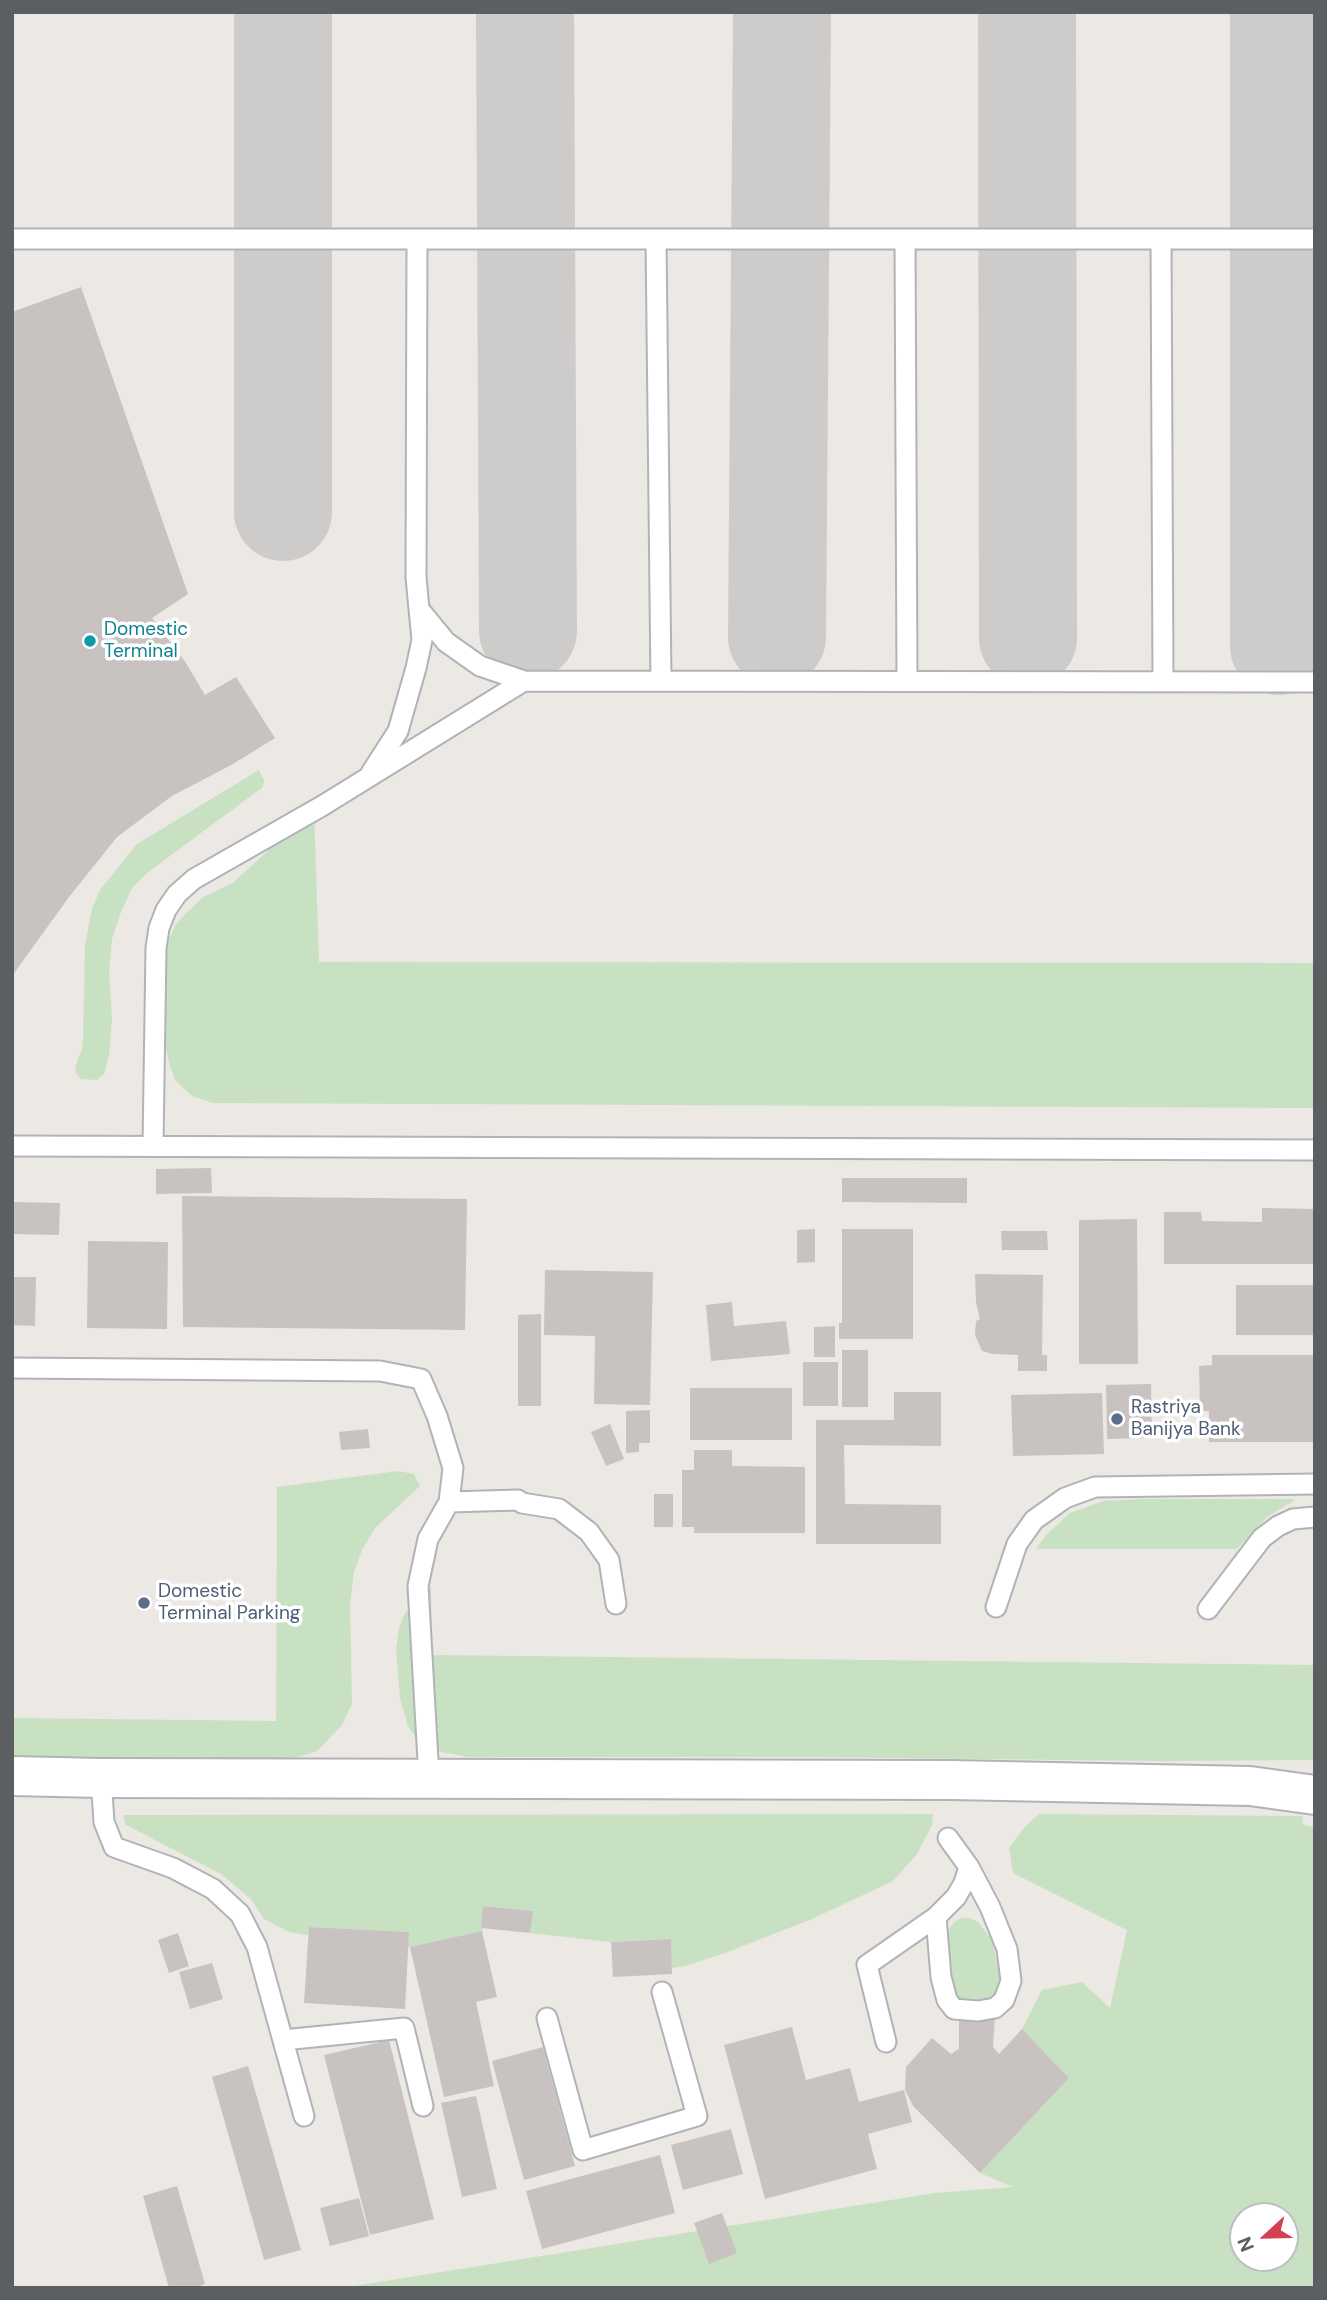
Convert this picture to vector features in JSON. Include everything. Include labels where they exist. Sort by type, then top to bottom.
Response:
[{"type":"street","points":[[1250,1786],[1315,1775]]},
{"type":"street","points":[[12,1776],[951,1780],[1250,1786],[1315,1795]]},
{"type":"lane","points":[[12,239],[1315,239]]},
{"type":"lane","points":[[368,777],[398,731],[422,640],[416,577],[416,239]]},
{"type":"lane","points":[[656,239],[661,681]]},
{"type":"lane","points":[[905,239],[907,681]]},
{"type":"lane","points":[[1161,239],[1163,681]]},
{"type":"lane","points":[[418,609],[446,642],[481,666],[524,681],[1315,682]]},
{"type":"lane","points":[[153,1146],[156,948],[159,928],[166,910],[177,894],[194,879],[524,681]]},
{"type":"lane","points":[[12,1146],[1315,1150]]},
{"type":"lane","points":[[12,1368],[380,1370],[421,1379],[438,1416],[453,1468],[450,1502],[428,1539],[418,1586],[429,1778]]},
{"type":"lane","points":[[996,1607],[1017,1544],[1034,1520],[1065,1498],[1095,1486],[1315,1484]]},
{"type":"lane","points":[[450,1502],[518,1500],[559,1509],[589,1532],[609,1560],[616,1604]]},
{"type":"lane","points":[[1208,1609],[1262,1538],[1293,1519],[1315,1517]]},
{"type":"lane","points":[[101,1778],[104,1822],[114,1847],[173,1868],[213,1889],[240,1914],[257,1947],[304,2116]]},
{"type":"lane","points":[[936,1917],[941,1977],[947,2000],[954,2009],[978,2011],[996,2008],[1004,2000],[1011,1982],[1007,1949],[970,1867],[948,1838]]},
{"type":"lane","points":[[886,2042],[867,1965],[936,1917],[956,1897],[970,1867]]},
{"type":"lane","points":[[547,2018],[583,2150],[697,2116],[663,1992]]},
{"type":"lane","points":[[283,2040],[404,2028],[423,2106]]},
{"type":"green space","points":[[259,770],[264,780],[263,787],[147,873],[132,888],[112,939],[109,974],[112,1019],[109,1055],[104,1074],[97,1080],[81,1079],[75,1067],[82,1049],[83,1037],[85,945],[92,909],[100,890],[137,844]]},
{"type":"green space","points":[[314,808],[319,962],[1315,963],[1315,1108],[213,1103],[192,1096],[175,1080],[165,1043],[164,993],[168,941],[175,926],[202,898],[234,882]]},
{"type":"green space","points":[[398,1471],[414,1474],[420,1486],[375,1528],[362,1550],[354,1572],[350,1603],[352,1704],[342,1725],[317,1751],[282,1762],[12,1759],[12,1718],[276,1721],[277,1487]]},
{"type":"green space","points":[[1295,1500],[1267,1517],[1237,1549],[1036,1549],[1047,1534],[1070,1513],[1104,1501]]},
{"type":"green space","points":[[431,1586],[432,1655],[1315,1665],[1315,1757],[1313,1760],[1160,1761],[468,1757],[441,1752],[427,1746],[408,1726],[400,1699],[396,1649],[404,1615],[414,1601]]},
{"type":"green space","points":[[933,1814],[932,1825],[917,1854],[893,1881],[812,1919],[725,1953],[672,1968],[670,1939],[611,1942],[530,1933],[532,1911],[484,1906],[482,1931],[410,1947],[409,1932],[309,1927],[308,1935],[289,1932],[264,1919],[251,1899],[221,1874],[126,1825],[123,1815]]},
{"type":"green space","points":[[1039,1814],[1302,1816],[1303,1825],[1315,1827],[1315,2288],[353,2288],[935,2193],[1013,2187],[980,2173],[1069,2078],[1022,2029],[1042,1990],[1082,1982],[1110,2008],[1127,1930],[1013,1873],[1009,1848]]},
{"type":"green space","points":[[962,1918],[978,1922],[992,1940],[1000,1977],[997,1995],[993,2000],[963,2007],[951,1996],[945,1948],[948,1931],[954,1922]]},
{"type":"building","name":"Domestic Terminal","points":[[81,287],[188,594],[152,618],[186,663],[205,695],[236,677],[275,738],[172,796],[117,837],[69,897],[12,976],[12,312]]},
{"type":"building","points":[[211,1168],[212,1193],[156,1194],[156,1169]]},
{"type":"building","points":[[842,1178],[967,1178],[967,1203],[842,1202]]},
{"type":"building","points":[[182,1196],[467,1199],[465,1330],[183,1327]]},
{"type":"building","points":[[12,1202],[60,1203],[59,1235],[12,1234]]},
{"type":"building","points":[[1262,1208],[1315,1209],[1315,1264],[1164,1264],[1164,1212],[1201,1212],[1202,1221],[1262,1222]]},
{"type":"building","points":[[1137,1219],[1138,1364],[1079,1364],[1079,1220]]},
{"type":"building","points":[[815,1229],[815,1262],[797,1263],[797,1230]]},
{"type":"building","points":[[842,1229],[913,1229],[913,1339],[839,1339],[839,1323],[842,1323]]},
{"type":"building","points":[[1001,1231],[1047,1231],[1048,1250],[1002,1250]]},
{"type":"building","points":[[88,1241],[168,1242],[167,1329],[87,1328]]},
{"type":"building","points":[[545,1270],[653,1272],[650,1405],[594,1404],[595,1336],[544,1335]]},
{"type":"building","points":[[975,1274],[1043,1275],[1042,1355],[1047,1355],[1047,1371],[1018,1371],[1018,1355],[982,1351],[975,1335],[976,1321],[980,1319]]},
{"type":"building","points":[[12,1277],[36,1277],[35,1326],[12,1325]]},
{"type":"building","points":[[1236,1285],[1315,1285],[1315,1335],[1236,1335]]},
{"type":"building","points":[[732,1302],[734,1326],[786,1321],[790,1354],[711,1361],[706,1305]]},
{"type":"building","points":[[541,1314],[541,1406],[518,1406],[518,1315]]},
{"type":"building","points":[[835,1326],[835,1357],[814,1357],[814,1327]]},
{"type":"building","points":[[842,1350],[868,1350],[868,1407],[842,1407]]},
{"type":"building","points":[[1212,1355],[1315,1355],[1315,1442],[1209,1442],[1209,1411],[1200,1411],[1199,1366],[1212,1365]]},
{"type":"building","points":[[803,1362],[838,1362],[838,1406],[803,1406]]},
{"type":"building","points":[[1151,1384],[1152,1438],[1107,1439],[1106,1385]]},
{"type":"building","points":[[690,1388],[792,1388],[792,1440],[690,1440]]},
{"type":"building","points":[[894,1392],[941,1392],[941,1446],[844,1445],[845,1504],[941,1505],[941,1544],[816,1544],[816,1420],[894,1420]]},
{"type":"building","points":[[1102,1393],[1104,1454],[1013,1456],[1011,1395]]},
{"type":"building","points":[[650,1410],[650,1443],[639,1443],[639,1452],[626,1453],[626,1411]]},
{"type":"building","points":[[610,1424],[624,1459],[606,1466],[591,1432]]},
{"type":"building","points":[[368,1429],[370,1448],[341,1450],[339,1432]]},
{"type":"building","points":[[694,1450],[732,1450],[732,1466],[805,1467],[805,1533],[694,1533],[694,1527],[682,1527],[682,1470],[694,1470]]},
{"type":"building","points":[[654,1494],[673,1494],[673,1527],[654,1527]]},
{"type":"building","points":[[483,1906],[533,1911],[530,1933],[481,1928]]},
{"type":"building","points":[[309,1927],[409,1932],[405,2009],[304,2003]]},
{"type":"building","points":[[482,1931],[497,1997],[476,2002],[494,2086],[444,2097],[410,1947]]},
{"type":"building","points":[[178,1933],[189,1966],[169,1973],[158,1940]]},
{"type":"building","points":[[671,1939],[672,1974],[613,1977],[611,1942]]},
{"type":"building","points":[[212,1963],[223,1999],[190,2009],[179,1972]]},
{"type":"building","points":[[959,2011],[995,2015],[993,2047],[999,2054],[1022,2029],[1069,2078],[980,2173],[913,2106],[905,2090],[906,2067],[932,2038],[951,2054],[959,2049]]},
{"type":"building","points":[[792,2027],[806,2080],[850,2068],[859,2102],[904,2090],[912,2122],[868,2134],[877,2169],[765,2199],[724,2045]]},
{"type":"building","points":[[389,2040],[434,2219],[370,2235],[324,2055]]},
{"type":"building","points":[[543,2047],[575,2166],[524,2180],[492,2061]]},
{"type":"building","points":[[248,2066],[301,2250],[264,2260],[212,2077]]},
{"type":"building","points":[[476,2096],[497,2189],[462,2197],[441,2103]]},
{"type":"building","points":[[731,2129],[743,2174],[683,2190],[671,2145]]},
{"type":"building","points":[[660,2155],[675,2213],[542,2249],[526,2191]]},
{"type":"building","points":[[177,2186],[205,2284],[194,2288],[169,2288],[143,2196]]},
{"type":"building","points":[[359,2198],[369,2236],[330,2246],[320,2208]]},
{"type":"building","points":[[722,2213],[737,2253],[709,2264],[694,2223]]},
{"type":"taxiway","points":[[283,12],[283,512]]},
{"type":"taxiway","points":[[525,12],[528,631]]},
{"type":"taxiway","points":[[777,637],[782,12]]},
{"type":"taxiway","points":[[1027,12],[1028,638]]},
{"type":"taxiway","points":[[1279,12],[1279,646]]},
{"type":"place","name":"Domestic Terminal","points":[[90,641]]},
{"type":"place","name":"Rastriya Banijya Bank","points":[[1117,1419]]},
{"type":"place","name":"Domestic Terminal Parking","points":[[144,1603]]}]
